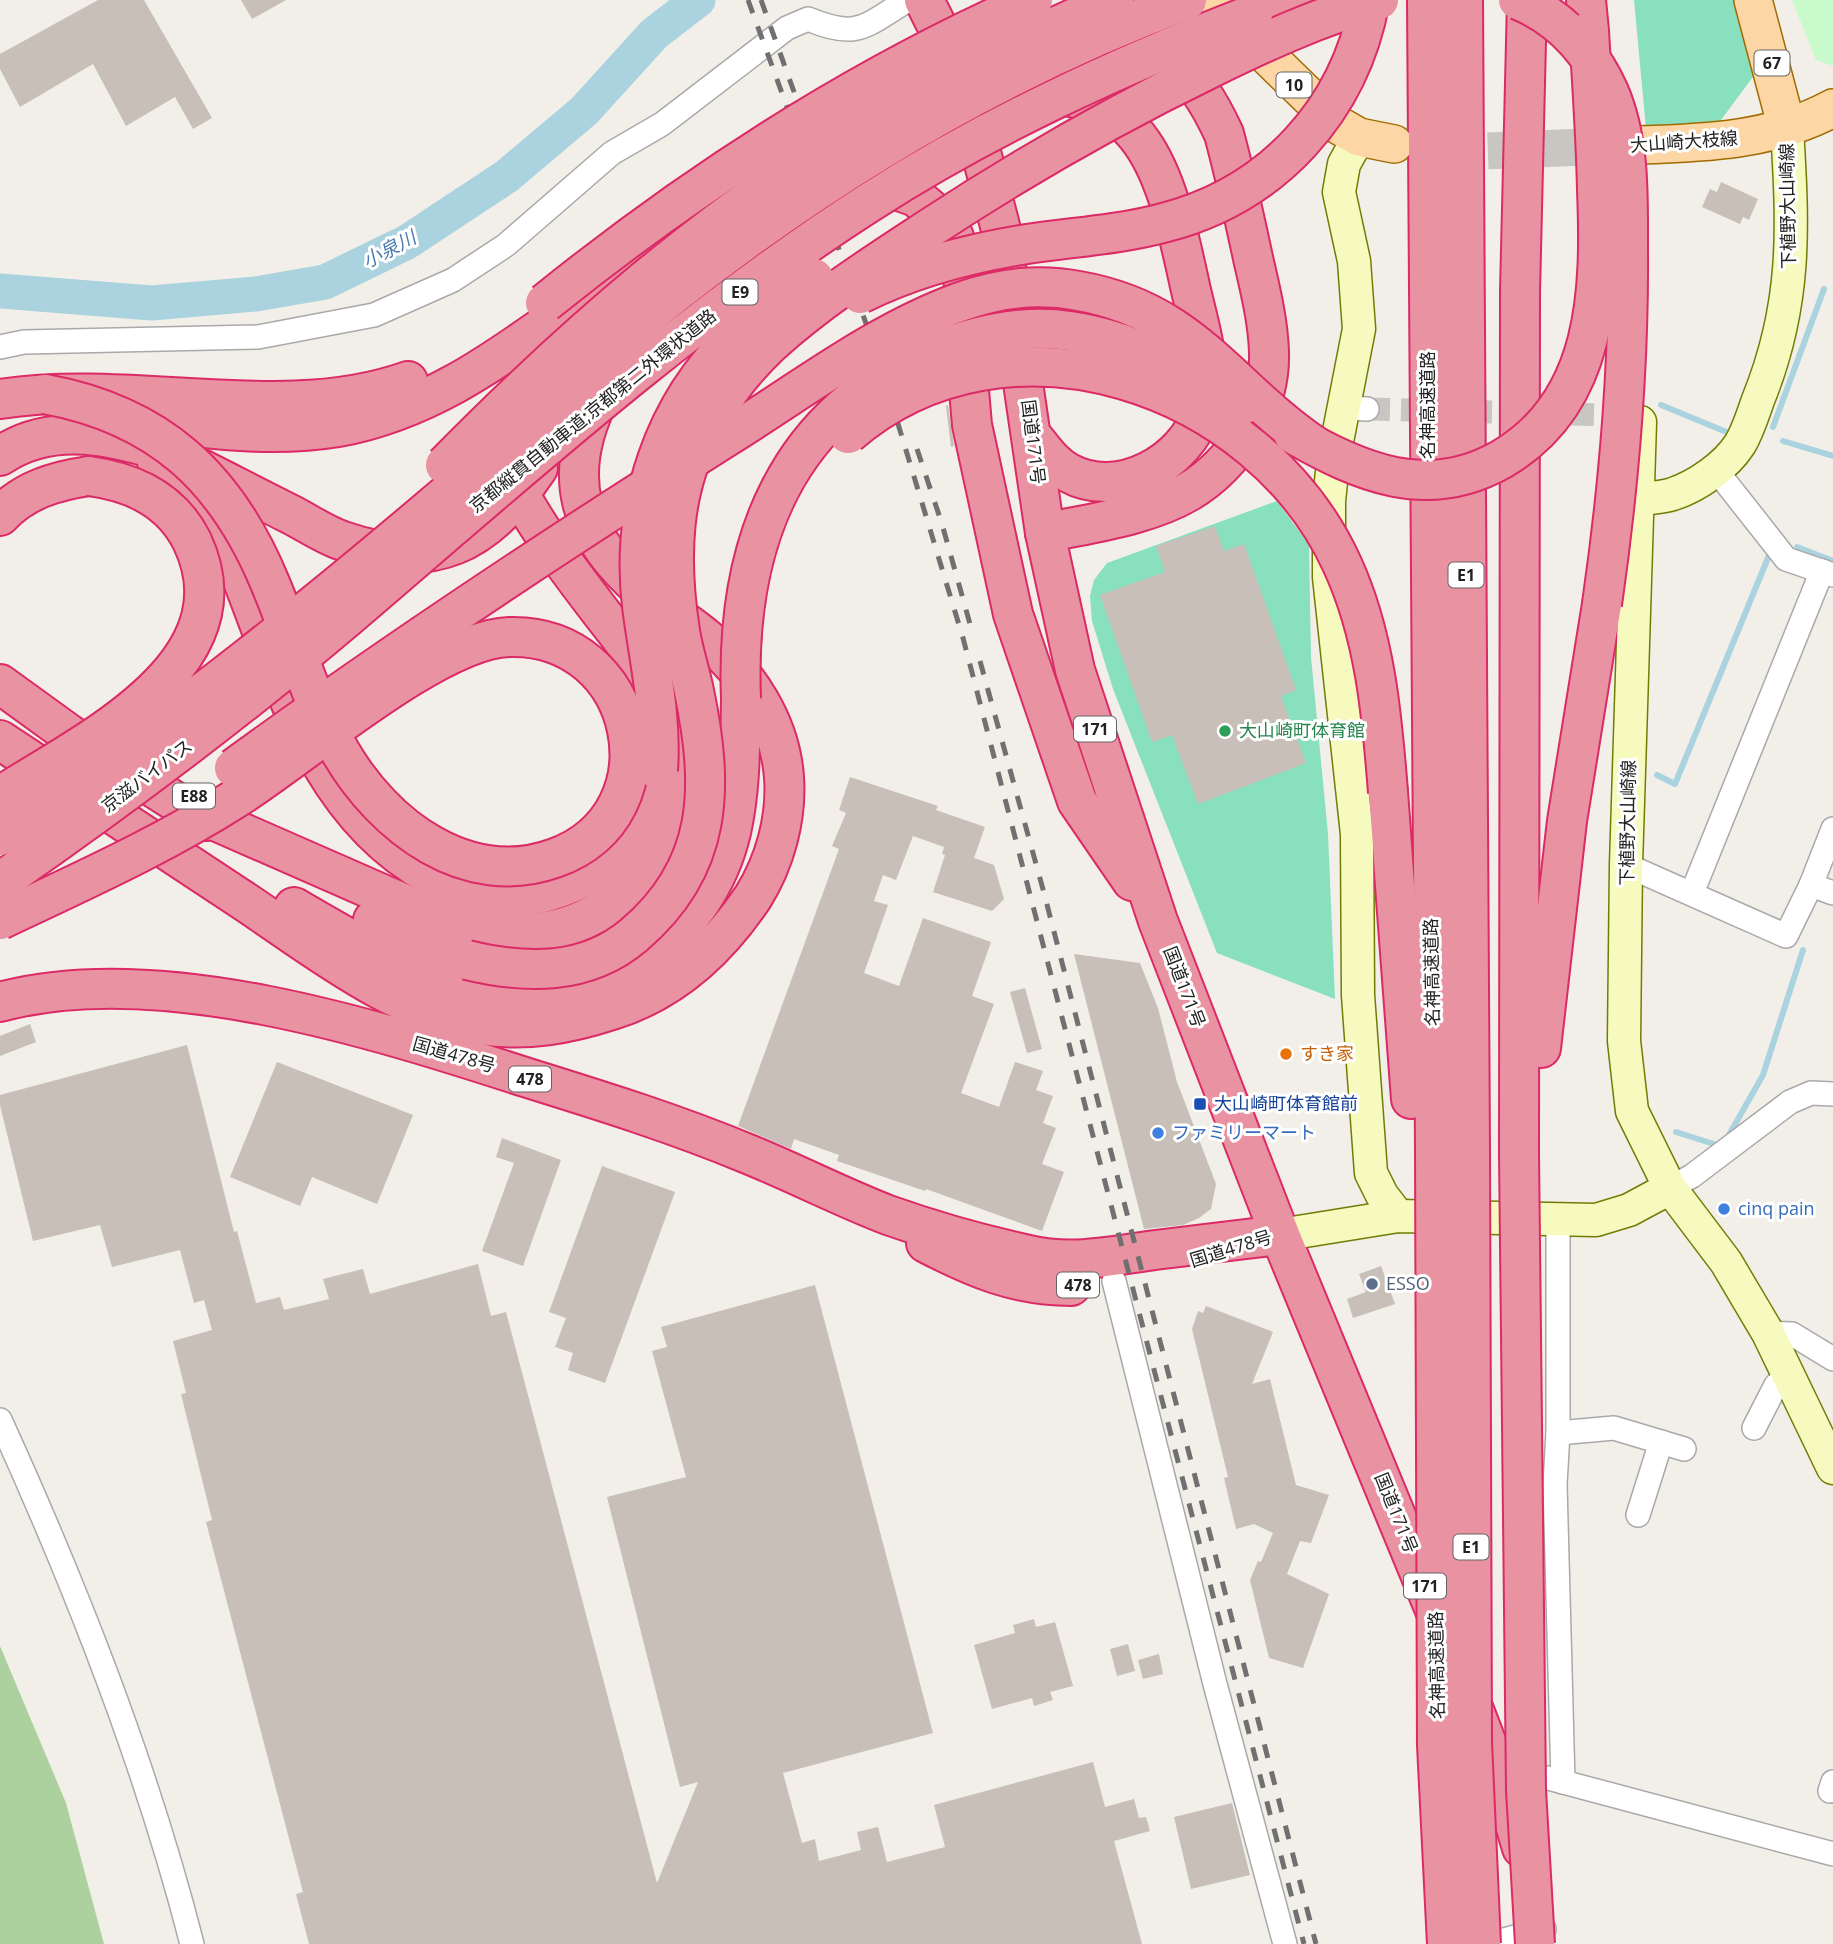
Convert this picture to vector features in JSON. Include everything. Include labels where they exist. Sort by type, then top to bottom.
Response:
[{"type":"highway","name":"国道171号","points":[[924,0],[951,54],[971,113],[1000,226],[1045,533],[1076,670],[1158,921],[1280,1235],[1442,1626],[1494,1764],[1544,1939]]},
{"type":"highway","points":[[0,399],[104,392],[261,400],[332,398],[375,391],[425,375],[512,327],[650,221],[781,132],[905,62],[1033,0]]},
{"type":"highway","points":[[275,649],[565,348],[737,208],[867,123],[1001,51],[1114,0]]},
{"type":"highway","name":"京都縦貫自動車道;京都第二外環状道路","points":[[275,649],[673,295],[773,223],[900,137],[956,106],[1082,44],[1187,0]]},
{"type":"highway","name":"京都縦貫自動車道;京都第二外環状道路","points":[[275,649],[719,308],[868,203],[1030,111],[1176,44],[1292,0]]},
{"type":"highway","points":[[706,426],[754,372],[785,344],[823,315],[871,288],[966,256],[1164,223],[1220,202],[1245,189],[1289,155],[1330,107],[1358,50],[1370,0]]},
{"type":"highway","points":[[172,853],[417,971],[543,970],[584,963],[628,940],[652,920],[687,871],[698,844],[705,814],[706,776],[700,722],[681,636],[673,554],[683,483],[706,426],[747,369],[795,323],[889,254],[1003,180],[1123,113],[1248,50],[1313,22],[1379,0]]},
{"type":"highway","name":"名神高速道路","points":[[1427,0],[1440,1150],[1471,1690],[1481,1944]]},
{"type":"highway","name":"名神高速道路","points":[[1447,1944],[1437,1745],[1435,1436],[1463,0]]},
{"type":"highway","points":[[1519,1153],[1541,1047],[1567,821],[1602,604],[1618,477],[1629,284],[1625,152],[1610,94],[1595,65],[1578,41],[1556,21],[1516,0],[1520,292],[1519,1153],[1526,1790],[1544,1939]]},
{"type":"highway","points":[[1520,292],[1527,0]]},
{"type":"highway","points":[[101,435],[148,456],[166,468],[211,515],[236,556],[258,620],[315,755],[357,819],[383,844],[446,884],[483,894],[536,895],[567,886],[595,871],[619,852],[638,826],[650,799],[660,747],[639,568],[644,507],[660,450],[689,392],[738,335],[771,308],[951,181],[1039,124],[1253,14]]},
{"type":"highway","points":[[0,684],[186,808],[498,997],[552,997],[587,990],[618,978],[664,946],[688,921],[706,893],[731,834],[740,773],[744,601],[762,526],[777,492],[819,431],[877,381],[910,362],[975,337],[1035,328],[1101,336],[1168,362],[1341,461],[1394,478],[1423,480],[1457,476],[1493,463],[1511,453],[1541,428],[1560,403],[1584,357],[1598,289],[1596,139],[1587,15]]},
{"type":"highway","points":[[990,47],[1048,24],[1079,22],[1108,26],[1139,39],[1171,61],[1195,83],[1211,106],[1224,134],[1266,319],[1269,354],[1266,388],[1252,423],[1226,462],[1186,493],[1148,508],[1045,533]]},
{"type":"highway","points":[[0,433],[21,424],[65,415],[89,414],[264,433],[338,427],[414,405],[455,386],[728,195],[906,89]]},
{"type":"highway","points":[[1013,97],[1036,94],[1074,96],[1103,108],[1129,127],[1144,144],[1166,189],[1207,367],[1201,414],[1191,432],[1158,466],[1137,477],[1112,483],[1089,481],[1069,473],[1052,460],[1032,436]]},
{"type":"highway","points":[[0,456],[23,443],[48,435],[101,435],[172,454],[342,541],[395,554],[425,554],[472,538],[497,516],[534,474],[583,397],[626,343],[682,282],[759,228],[939,130]]},
{"type":"highway","points":[[759,228],[845,193],[869,188],[893,189],[916,197],[943,220],[954,237],[964,274],[963,320],[972,425],[1013,614],[1077,801],[1158,921]]},
{"type":"highway","points":[[186,808],[429,915],[466,928],[522,935],[550,932],[578,923],[623,894],[642,875],[667,830],[677,778],[671,725],[661,701],[636,659],[566,567],[527,507],[512,461],[511,442],[525,391],[554,338],[606,282]]},
{"type":"highway","name":"E88","points":[[0,919],[164,817],[380,662],[635,494],[866,350],[933,314],[989,293],[1032,287],[1066,288],[1116,299],[1148,311],[1199,344],[1273,415],[1315,446]]},
{"type":"highway","points":[[0,740],[377,987],[441,1015],[481,1025],[551,1026],[582,1020],[647,997],[697,963],[722,939],[767,872],[783,817],[785,793],[780,746],[772,723],[754,694],[705,637],[653,599],[613,563],[593,534],[581,505],[578,485],[583,439],[594,408],[626,343]]},
{"type":"highway","points":[[741,699],[750,604],[771,532],[789,500],[832,448],[883,408],[942,380],[1003,366],[1068,366],[1101,372],[1132,382],[1194,410],[1253,451],[1304,502],[1342,563],[1367,633],[1440,1150]]},
{"type":"highway","points":[[0,919],[85,880],[238,797],[330,733],[341,725],[352,717],[426,668],[459,649],[484,640],[509,637],[535,639],[562,646],[583,658],[616,694],[626,716],[631,740],[630,763],[624,787],[601,827],[584,843],[563,855],[542,863],[494,866],[445,853],[424,842],[387,813],[353,773],[338,748],[333,737],[328,727],[313,696],[258,555],[213,486],[173,447],[123,415],[98,405],[45,394]]},
{"type":"highway","points":[[0,516],[31,491],[59,480],[89,475],[116,480],[142,490],[165,505],[186,529],[202,575],[203,603],[197,632],[188,651],[159,688],[103,729],[0,796]]},
{"type":"highway","name":"京滋バイパス","points":[[0,836],[127,747],[275,649]]},
{"type":"highway","name":"京滋バイパス","points":[[0,882],[155,772],[275,649]]},
{"type":"highway","points":[[0,670],[43,715]]},
{"type":"highway","points":[[0,713],[231,870],[331,928]]},
{"type":"highway","name":"国道478号","points":[[0,1002],[64,992],[158,992],[284,1008],[463,1057],[655,1118],[747,1153],[888,1214],[1029,1255],[1060,1260],[1280,1235]]},
{"type":"highway","name":"国道478号","points":[[888,1214],[917,1237],[974,1268],[1017,1280],[1068,1286],[1114,1281],[1151,1273],[1280,1235]]},
{"type":"main road","name":"10","points":[[1210,0],[1318,108],[1359,136],[1394,144]]},
{"type":"main road","name":"67","points":[[1753,0],[1787,128]]},
{"type":"main road","name":"大山崎大枝線","points":[[1613,146],[1732,141],[1787,128],[1833,108]]},
{"type":"street","points":[[0,347],[24,342],[258,337],[374,315],[453,280],[506,245],[612,153],[662,124],[787,28],[808,19],[837,31],[859,29],[908,0]]},
{"type":"street","name":"下植野大山崎線","points":[[1787,128],[1792,233],[1782,331],[1740,444],[1716,470],[1672,495],[1636,499],[1626,865],[1626,1077],[1632,1111],[1670,1188],[1727,1262],[1768,1333],[1833,1468]]},
{"type":"street","points":[[1359,136],[1344,164],[1339,192],[1354,261],[1359,329],[1356,408],[1333,462],[1329,501],[1328,577],[1357,834],[1358,995],[1371,1172],[1382,1195],[1398,1216]]},
{"type":"street","points":[[1609,415],[1640,414],[1636,499]]},
{"type":"street","points":[[1692,893],[1827,573],[1786,559],[1716,470]]},
{"type":"street","points":[[1626,865],[1786,936],[1811,885],[1833,829]]},
{"type":"street","points":[[1811,885],[1833,893]]},
{"type":"street","points":[[1280,1235],[1398,1216],[1596,1220],[1629,1210],[1692,1176],[1790,1102],[1811,1093],[1833,1094]]},
{"type":"street","points":[[1337,1226],[1361,1197],[1371,1172]]},
{"type":"street","points":[[1558,1219],[1558,1433],[1555,1484],[1563,1782]]},
{"type":"street","points":[[1114,1281],[1215,1684],[1285,1944]]},
{"type":"street","points":[[1768,1333],[1792,1334],[1833,1359]]},
{"type":"street","points":[[1754,1428],[1776,1385],[1790,1377]]},
{"type":"street","points":[[0,1420],[46,1520],[107,1676],[144,1778],[192,1944]]},
{"type":"street","points":[[1558,1433],[1614,1428],[1684,1449]]},
{"type":"street","points":[[1639,1516],[1661,1442]]},
{"type":"street","points":[[1494,1764],[1833,1854]]},
{"type":"street","points":[[1489,1944],[1544,1939]]},
{"type":"green space","points":[[1634,0],[1741,0],[1761,66],[1718,124],[1647,139]]},
{"type":"green space","points":[[1792,0],[1833,0],[1833,66],[1816,60]]},
{"type":"green space","name":"大山崎町体育館","points":[[1277,501],[1309,545],[1311,657],[1328,834],[1335,999],[1217,953],[1113,689],[1092,621],[1090,596],[1094,580],[1107,563]]},
{"type":"green space","points":[[0,1646],[66,1803],[104,1944],[0,1944]]},
{"type":"building","points":[[98,0],[144,0],[212,118],[193,129],[175,97],[126,126],[93,64],[20,107],[0,69],[0,54]]},
{"type":"building","points":[[241,0],[286,0],[252,19]]},
{"type":"building","points":[[1721,182],[1758,199],[1749,220],[1743,217],[1740,224],[1702,207],[1710,189],[1717,192]]},
{"type":"building","points":[[948,405],[954,446],[951,447],[946,406]]},
{"type":"building","points":[[1215,526],[1224,551],[1244,544],[1296,690],[1281,696],[1306,763],[1198,804],[1172,735],[1152,742],[1100,595],[1165,572],[1156,546]]},
{"type":"building","points":[[850,777],[938,806],[936,810],[985,827],[974,858],[994,865],[1004,899],[992,911],[933,892],[945,855],[942,854],[944,847],[913,836],[896,880],[883,875],[874,901],[888,905],[864,973],[899,986],[923,918],[991,942],[972,996],[994,1004],[961,1093],[999,1107],[1015,1062],[1043,1071],[1036,1090],[1053,1096],[1043,1123],[1056,1128],[1042,1164],[1064,1172],[1042,1231],[926,1189],[925,1191],[837,1161],[839,1155],[794,1139],[791,1149],[738,1126],[839,849],[832,846],[846,813],[839,810]]},
{"type":"building","name":"ファミリーマート","points":[[1074,954],[1140,963],[1158,1008],[1177,1082],[1216,1184],[1211,1209],[1183,1225],[1144,1229]]},
{"type":"building","points":[[1025,988],[1042,1049],[1027,1053],[1010,992]]},
{"type":"building","points":[[30,1024],[36,1042],[0,1056],[0,1036]]},
{"type":"building","points":[[187,1045],[234,1232],[237,1231],[256,1303],[280,1297],[284,1310],[329,1299],[323,1279],[363,1269],[370,1294],[478,1264],[491,1316],[506,1312],[657,1883],[698,1782],[680,1787],[607,1497],[686,1477],[652,1351],[667,1347],[661,1327],[815,1285],[933,1733],[783,1773],[802,1843],[815,1839],[819,1861],[861,1850],[857,1832],[878,1827],[887,1862],[945,1847],[934,1805],[1093,1762],[1105,1807],[1134,1799],[1139,1818],[1146,1817],[1150,1831],[1114,1841],[1142,1944],[309,1944],[296,1894],[303,1892],[206,1522],[212,1520],[181,1394],[186,1393],[173,1341],[212,1330],[204,1300],[194,1303],[180,1250],[112,1267],[100,1225],[33,1241],[0,1105],[0,1095]]},
{"type":"building","points":[[277,1062],[413,1115],[377,1204],[312,1177],[300,1206],[230,1177]]},
{"type":"building","points":[[502,1138],[561,1160],[523,1266],[482,1251],[514,1163],[496,1157]]},
{"type":"building","points":[[602,1166],[675,1192],[605,1383],[568,1370],[573,1353],[555,1347],[566,1318],[549,1312]]},
{"type":"building","points":[[1381,1266],[1395,1304],[1353,1318],[1347,1299],[1366,1292],[1359,1274]]},
{"type":"building","points":[[1206,1306],[1273,1332],[1252,1384],[1270,1379],[1296,1485],[1329,1495],[1311,1543],[1300,1541],[1287,1574],[1329,1594],[1303,1668],[1269,1658],[1250,1580],[1273,1533],[1254,1524],[1236,1529],[1224,1478],[1228,1477],[1192,1329],[1198,1311],[1203,1313]]},
{"type":"building","points":[[1034,1619],[1036,1627],[1055,1622],[1073,1686],[1050,1692],[1053,1700],[1034,1706],[1032,1698],[992,1709],[974,1645],[1015,1633],[1013,1625]]},
{"type":"building","points":[[1128,1644],[1135,1671],[1117,1676],[1110,1649]]},
{"type":"building","points":[[1159,1654],[1163,1674],[1143,1679],[1138,1660]]},
{"type":"building","points":[[1232,1803],[1250,1875],[1191,1889],[1174,1817]]},
{"type":"waterway","name":"小泉川","points":[[0,291],[152,303],[256,294],[325,282],[407,242],[507,176],[584,111],[654,34],[698,0]]},
{"type":"waterway","points":[[1773,427],[1824,289]]},
{"type":"waterway","points":[[1661,405],[1729,433]]},
{"type":"waterway","points":[[1783,441],[1833,456]]},
{"type":"waterway","points":[[1797,547],[1833,561]]},
{"type":"waterway","points":[[1657,775],[1675,784],[1770,553]]},
{"type":"waterway","points":[[1729,1135],[1763,1075],[1803,950]]},
{"type":"waterway","points":[[1676,1132],[1720,1146],[1722,1144]]},
{"type":"tunnel","points":[[1433,149],[1459,152],[1613,146]]},
{"type":"tunnel","points":[[1367,409],[1609,415]]},
{"type":"railway","points":[[748,0],[875,348],[963,638],[1304,1944]]},
{"type":"railway","points":[[761,0],[839,217]]},
{"type":"railway","points":[[917,449],[942,524],[970,624]]},
{"type":"railway","points":[[980,661],[1044,893],[1316,1944]]},
{"type":"place","name":"大山崎町体育館","points":[[1225,731]]},
{"type":"place","name":"すき家","points":[[1286,1054]]},
{"type":"place","name":"大山崎町体育館前","points":[[1200,1104]]},
{"type":"place","name":"ファミリーマート","points":[[1158,1133]]},
{"type":"place","name":"cinq pain","points":[[1724,1209]]},
{"type":"place","name":"ESSO","points":[[1372,1284]]}]
